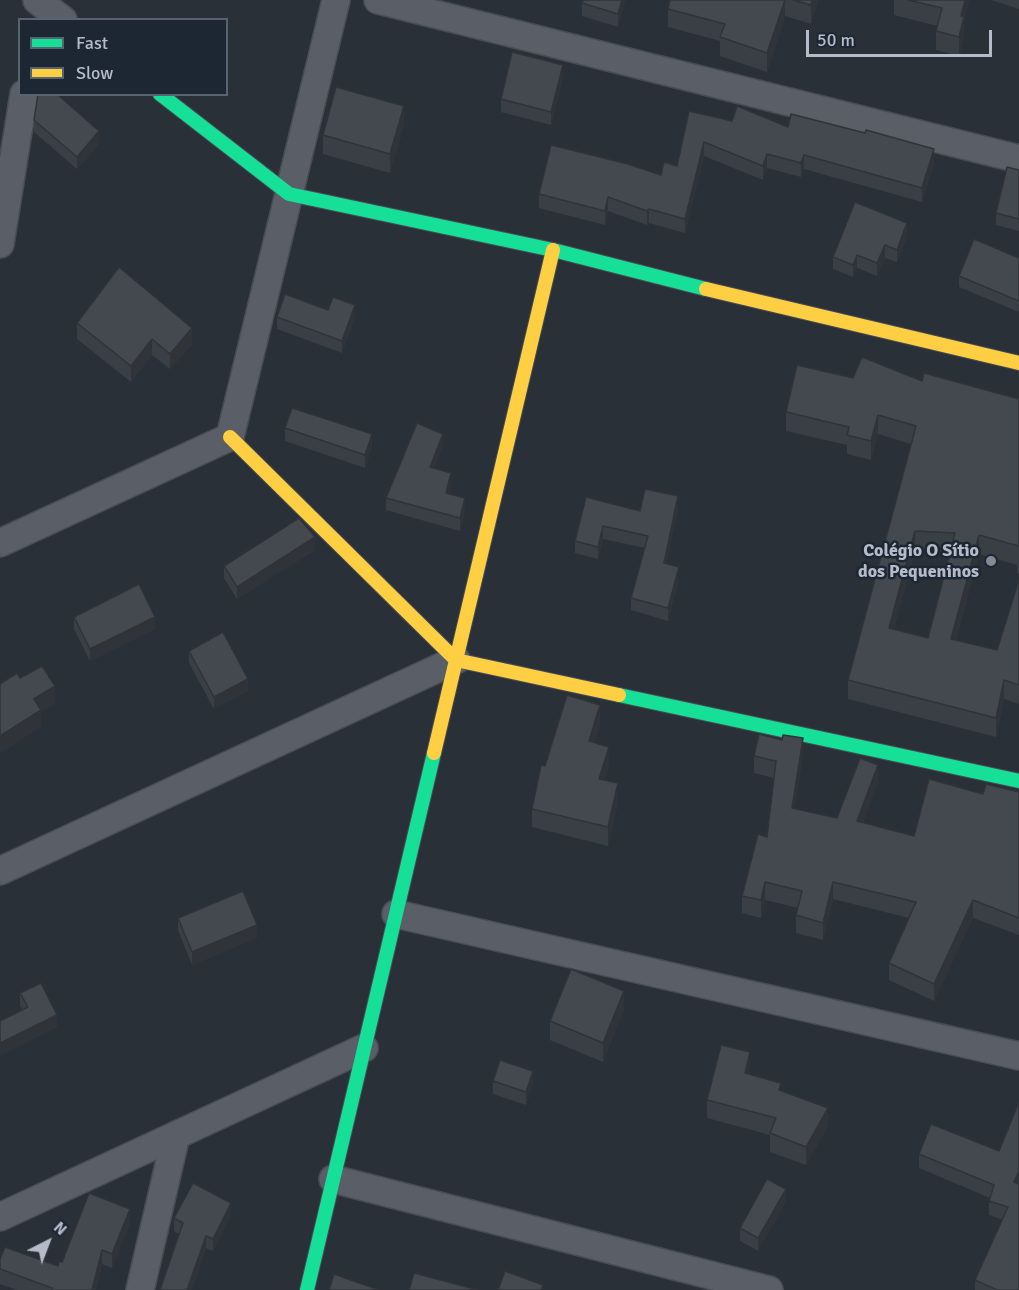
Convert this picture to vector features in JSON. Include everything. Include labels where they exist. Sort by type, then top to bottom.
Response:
[{"type":"street","points":[[230,437],[336,0]]},
{"type":"street","points":[[378,0],[1019,159]]},
{"type":"street","points":[[38,7],[59,18]]},
{"type":"street","points":[[0,244],[24,96]]},
{"type":"street","points":[[163,96],[289,194],[553,250],[729,295],[1019,363]]},
{"type":"street","points":[[307,1290],[553,250]]},
{"type":"street","points":[[0,543],[230,437]]},
{"type":"street","points":[[230,437],[456,660],[1019,781]]},
{"type":"street","points":[[0,871],[456,660]]},
{"type":"street","points":[[396,914],[1019,1056]]},
{"type":"street","points":[[0,1217],[364,1048]]},
{"type":"street","points":[[140,1290],[176,1135]]},
{"type":"street","points":[[333,1179],[769,1290]]},
{"type":"building","points":[[583,0],[622,0],[618,14],[582,3]]},
{"type":"building","points":[[670,0],[785,0],[767,53],[720,37],[725,24],[668,9]]},
{"type":"building","points":[[793,0],[812,0],[811,5]]},
{"type":"building","points":[[908,0],[965,0],[959,37],[936,31],[942,8]]},
{"type":"building","points":[[512,52],[563,65],[551,112],[501,99]]},
{"type":"building","points":[[336,87],[404,106],[390,154],[323,135]]},
{"type":"building","points":[[38,96],[59,96],[99,131],[77,157],[34,120]]},
{"type":"building","points":[[737,106],[788,127],[791,114],[865,133],[866,130],[934,149],[922,188],[804,155],[801,163],[767,154],[763,166],[704,142],[685,219],[649,209],[647,211],[608,197],[605,211],[539,194],[551,145],[628,164],[661,175],[664,162],[677,166],[689,111],[732,121]]},
{"type":"building","points":[[1007,167],[1019,170],[1019,219],[996,213]]},
{"type":"building","points":[[855,202],[907,223],[897,250],[885,245],[877,263],[857,255],[853,265],[833,257]]},
{"type":"building","points":[[974,239],[1019,258],[1019,301],[959,276]]},
{"type":"building","points":[[119,267],[192,328],[170,354],[152,339],[131,366],[77,323]]},
{"type":"building","points":[[285,294],[328,310],[333,297],[355,305],[342,341],[277,317]]},
{"type":"building","points":[[862,357],[922,381],[924,373],[1019,399],[1019,546],[979,535],[951,639],[997,650],[1019,580],[1019,685],[1004,680],[996,718],[848,680],[916,426],[878,415],[871,441],[847,435],[849,427],[786,412],[797,365],[853,378]],"holes":[[[915,531],[955,533],[928,638],[889,628]]]},
{"type":"building","points":[[292,408],[372,434],[365,455],[285,428]]},
{"type":"building","points":[[417,423],[443,434],[430,467],[451,473],[446,493],[465,498],[460,518],[386,498]]},
{"type":"building","points":[[645,489],[678,496],[664,563],[679,567],[668,608],[631,598],[648,536],[603,526],[598,547],[575,541],[586,497],[640,511]]},
{"type":"building","points":[[299,518],[315,537],[237,587],[224,566]]},
{"type":"building","points":[[139,584],[155,617],[90,649],[74,617]]},
{"type":"building","points":[[223,632],[248,679],[214,697],[189,651]]},
{"type":"building","points":[[42,666],[55,686],[34,699],[41,710],[0,736],[0,684],[17,673],[20,678]]},
{"type":"building","points":[[567,695],[600,705],[589,741],[609,747],[599,779],[618,783],[608,827],[532,809],[541,765],[545,766]]},
{"type":"building","points":[[759,734],[782,740],[783,735],[803,738],[792,808],[837,818],[860,758],[878,765],[857,821],[914,836],[929,779],[983,794],[986,784],[1019,792],[1019,918],[973,900],[934,984],[889,963],[916,902],[833,882],[823,923],[796,915],[802,891],[765,882],[761,900],[742,896],[758,834],[767,837],[776,761],[754,756]]},
{"type":"building","points":[[243,891],[257,925],[192,952],[178,918]]},
{"type":"building","points":[[571,969],[624,991],[603,1043],[550,1021]]},
{"type":"building","points":[[41,983],[57,1015],[0,1043],[0,1021],[28,1007],[20,993]]},
{"type":"building","points":[[721,1045],[750,1052],[745,1073],[781,1083],[779,1090],[828,1108],[806,1147],[770,1133],[776,1118],[707,1100]]},
{"type":"building","points":[[500,1060],[533,1071],[526,1092],[493,1081]]},
{"type":"building","points":[[1019,1102],[1019,1171],[1014,1182],[1019,1184],[1019,1290],[997,1290],[975,1280],[1008,1207],[989,1201],[994,1185],[919,1154],[931,1124],[999,1151]]},
{"type":"building","points":[[767,1179],[786,1189],[758,1238],[740,1228]]},
{"type":"building","points":[[193,1183],[231,1203],[213,1239],[206,1236],[187,1290],[160,1290],[183,1223],[174,1218]]},
{"type":"building","points":[[89,1193],[130,1209],[112,1254],[102,1250],[92,1290],[52,1290],[52,1288],[0,1269],[0,1259],[5,1247],[58,1266],[59,1261],[62,1262]]},
{"type":"building","points":[[505,1271],[543,1285],[541,1290],[498,1290]]},
{"type":"building","points":[[414,1273],[478,1290],[409,1290]]},
{"type":"building","points":[[334,1274],[379,1290],[329,1290]]},
{"type":"traffic: fast","points":[[163,96],[289,194],[553,250],[706,289]]},
{"type":"traffic: fast","points":[[619,695],[1019,781]]},
{"type":"traffic: fast","points":[[307,1290],[434,753]]},
{"type":"traffic: slow","points":[[434,753],[553,250]]},
{"type":"traffic: slow","points":[[706,289],[1019,363]]},
{"type":"traffic: slow","points":[[230,437],[456,660],[619,695]]},
{"type":"place","name":"Colégio O Sítio dos Pequeninos","points":[[991,561]]}]
